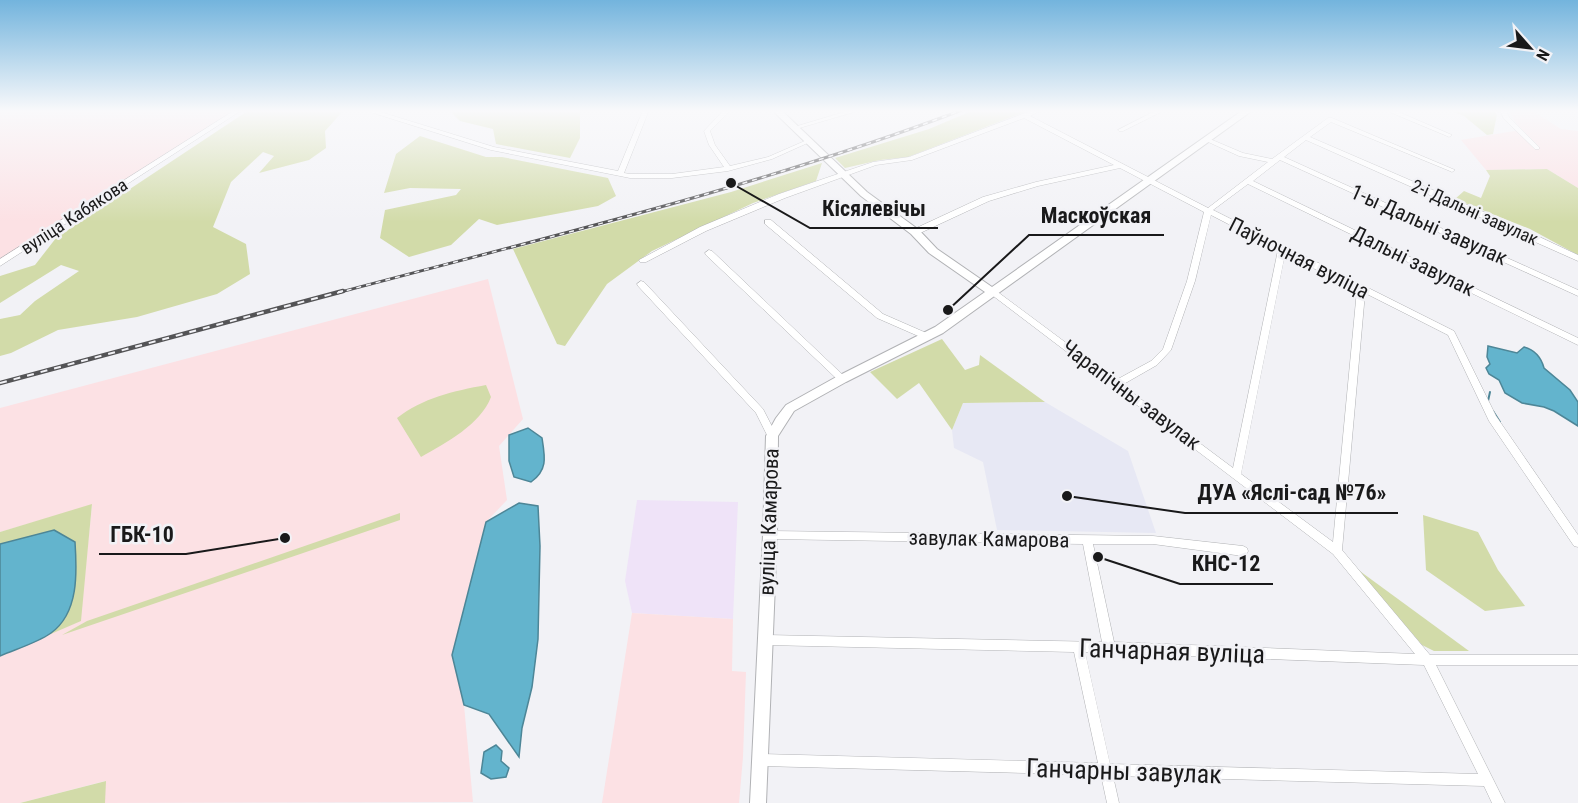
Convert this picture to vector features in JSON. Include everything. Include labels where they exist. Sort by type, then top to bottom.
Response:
[{"type":"street","name":"вуліца Кабякова","points":[[0,263],[180,147]]},
{"type":"street","points":[[488,147],[620,174],[654,177],[728,169],[770,159],[796,147]]},
{"type":"street","points":[[620,174],[631,147]]},
{"type":"street","points":[[714,147],[728,169]]},
{"type":"street","name":"Чарапічны завулак","points":[[816,147],[864,194],[915,232],[933,251],[1116,384],[1337,551],[1426,660]]},
{"type":"street","points":[[643,260],[736,214],[875,163],[910,159],[941,147]]},
{"type":"street","name":"Паўночная вуліца","points":[[1084,147],[1361,290],[1451,333],[1492,418],[1578,543]]},
{"type":"street","name":"вуліца Камарова","points":[[758,803],[772,436],[790,408],[842,379],[928,337],[1197,147]]},
{"type":"street","points":[[1224,147],[1241,155],[1272,161]]},
{"type":"street","points":[[1116,384],[1154,363],[1167,350],[1191,280],[1208,211],[1272,161],[1294,147]]},
{"type":"street","name":"2-і Дальні завулак","points":[[1328,147],[1578,258]]},
{"type":"street","points":[[1398,147],[1452,170]]},
{"type":"street","name":"1-ы Дальні завулак","points":[[1280,158],[1578,293]]},
{"type":"street","points":[[915,232],[986,199],[1036,184],[1119,166]]},
{"type":"street","name":"Дальні завулак","points":[[1248,181],[1578,342]]},
{"type":"street","points":[[768,222],[880,316],[928,337]]},
{"type":"street","points":[[1236,476],[1282,249]]},
{"type":"street","points":[[709,253],[842,379]]},
{"type":"street","points":[[642,284],[760,411],[772,436]]},
{"type":"street","points":[[1337,551],[1361,290]]},
{"type":"street","name":"завулак Камарова","points":[[770,535],[1154,540],[1243,551]]},
{"type":"street","points":[[1087,540],[1109,647]]},
{"type":"street","name":"Ганчарная вуліца","points":[[766,640],[1109,647],[1426,660],[1578,660]]},
{"type":"street","points":[[1079,648],[1113,803]]},
{"type":"street","points":[[1426,660],[1499,803]]},
{"type":"street","name":"Ганчарны завулак","points":[[761,760],[1487,780]]},
{"type":"shaded area","points":[[0,147],[176,147],[0,260]]},
{"type":"shaded area","points":[[1467,147],[1578,147],[1578,188],[1547,169],[1486,170]]},
{"type":"shaded area","points":[[488,279],[523,419],[499,446],[507,500],[486,522],[452,655],[464,705],[473,802],[105,803],[105,781],[20,803],[0,803],[0,656],[80,621],[92,505],[0,532],[0,408]]},
{"type":"shaded area","points":[[1045,402],[1128,451],[1156,533],[997,530],[983,462],[954,448],[952,430],[963,403]]},
{"type":"shaded area","points":[[637,500],[738,502],[733,619],[632,613],[625,581]]},
{"type":"shaded area","points":[[632,613],[733,619],[732,671],[746,672],[739,803],[602,803]]},
{"type":"green space","points":[[192,147],[326,147],[309,160],[259,173],[274,156],[263,152],[231,182],[213,227],[246,244],[250,274],[217,294],[137,317],[58,330],[0,356],[0,319],[20,315],[35,301],[79,271],[61,265],[0,303],[0,276],[35,265],[56,238]]},
{"type":"green space","points":[[405,147],[456,147],[486,157],[502,157],[608,178],[616,196],[598,206],[497,225],[479,219],[451,245],[409,257],[380,238],[385,210],[456,195],[461,189],[410,188],[384,193],[396,154]]},
{"type":"green space","points":[[514,147],[575,147],[570,158]]},
{"type":"green space","points":[[869,147],[933,147],[908,157],[880,160],[845,168],[835,158]]},
{"type":"green space","points":[[822,163],[816,181],[753,203],[652,251],[607,284],[565,346],[557,344],[513,249],[731,192]]},
{"type":"green space","points":[[1547,169],[1578,188],[1578,255],[1530,229],[1455,199],[1464,191],[1481,198],[1490,176],[1486,170]]},
{"type":"green space","points":[[942,339],[965,370],[979,365],[980,355],[1045,402],[963,403],[952,430],[919,383],[897,399],[870,372]]},
{"type":"green space","points":[[486,385],[491,397],[479,416],[462,432],[421,457],[397,418],[417,405],[439,396]]},
{"type":"green space","points":[[92,504],[81,621],[0,656],[0,532]]},
{"type":"green space","points":[[400,513],[400,520],[62,635],[87,621]]},
{"type":"green space","points":[[1423,515],[1478,532],[1498,570],[1525,606],[1485,611],[1426,570]]},
{"type":"green space","points":[[1357,569],[1469,651],[1434,651],[1422,645]]},
{"type":"green space","points":[[106,781],[105,803],[20,803]]},
{"type":"water","points":[[1488,346],[1517,353],[1524,347],[1534,352],[1544,368],[1570,390],[1578,402],[1578,426],[1554,411],[1522,403],[1505,393],[1499,380],[1489,374],[1486,368],[1490,364],[1487,357]]},
{"type":"water","points":[[528,428],[542,438],[544,457],[543,468],[531,482],[514,477],[509,461],[509,435]]},
{"type":"water","points":[[519,503],[538,506],[540,546],[538,639],[519,757],[489,714],[464,705],[452,655],[486,522]]},
{"type":"water","points":[[54,530],[75,542],[76,579],[67,615],[60,625],[45,637],[0,656],[0,544]]},
{"type":"water","points":[[496,745],[502,751],[501,761],[509,768],[506,777],[491,779],[481,773],[484,752]]},
{"type":"waterway","points":[[1488,401],[1490,392]]},
{"type":"waterway","points":[[1493,411],[1500,422]]},
{"type":"railway","points":[[337,293],[574,231],[730,187],[856,147]]},
{"type":"railway","points":[[0,383],[343,291]]},
{"type":"place","name":"Кісялевічы","points":[[731,183]]},
{"type":"place","name":"Маскоўская","points":[[948,310]]},
{"type":"place","name":"ДУА «Яслі-сад №76»","points":[[1067,496]]},
{"type":"place","name":"ГБК-10","points":[[285,538]]},
{"type":"place","name":"КНС-12","points":[[1098,557]]}]
